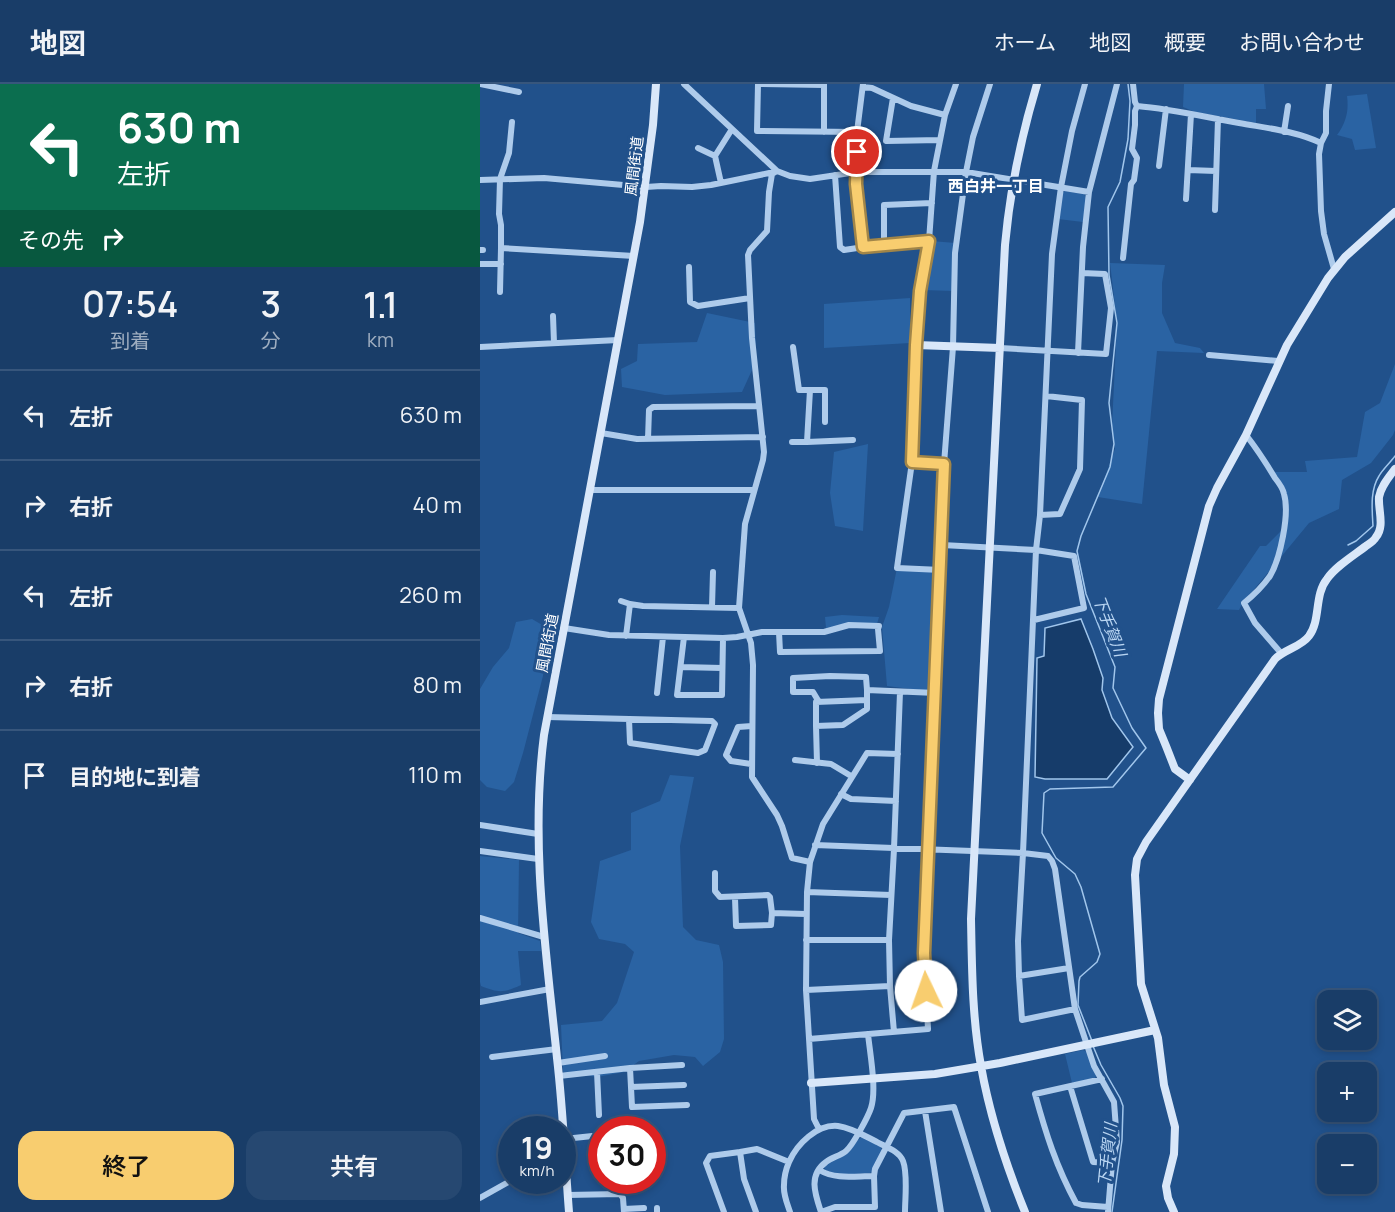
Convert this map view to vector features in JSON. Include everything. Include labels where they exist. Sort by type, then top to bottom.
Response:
[{"type":"street","points":[[480,84],[519,92]]},
{"type":"street","name":"風間街道","points":[[562,1116],[538,859],[540,769],[547,717],[646,187],[656,84]]},
{"type":"street","points":[[684,84],[777,171],[790,176],[810,179],[857,172],[966,172],[1089,192]]},
{"type":"street","points":[[824,132],[824,84],[758,84],[757,131],[824,132],[857,132]]},
{"type":"street","points":[[941,570],[897,568],[912,462],[920,291],[929,241],[934,171],[945,115],[956,84]]},
{"type":"street","points":[[809,1039],[928,1029],[924,953],[944,464],[953,347],[955,253],[973,137],[990,84]]},
{"type":"street","points":[[1025,1212],[1006,1164],[981,1066],[972,986],[971,919],[1005,245],[1008,212],[1021,140],[1037,84]]},
{"type":"street","points":[[1075,1009],[1022,1020],[1018,941],[1052,254],[1061,187],[1072,131],[1085,84]]},
{"type":"street","points":[[1078,353],[1089,192],[1117,84]]},
{"type":"street","points":[[1123,258],[1131,184],[1134,180],[1137,158],[1132,149],[1137,106],[1133,84]]},
{"type":"street","points":[[1329,84],[1326,133],[1319,154],[1321,211],[1324,234],[1334,269]]},
{"type":"street","points":[[863,247],[856,184],[857,132],[863,86],[911,106],[945,115]]},
{"type":"street","points":[[893,98],[886,141],[940,140]]},
{"type":"street","points":[[1137,106],[1166,109],[1284,132],[1321,143]]},
{"type":"street","points":[[1284,132],[1288,106]]},
{"type":"street","points":[[1159,166],[1166,109]]},
{"type":"street","points":[[1186,199],[1191,114]]},
{"type":"street","points":[[1215,210],[1218,119]]},
{"type":"street","points":[[500,292],[500,179],[509,153],[512,122]]},
{"type":"street","points":[[721,183],[715,156],[732,129]]},
{"type":"street","points":[[698,148],[715,156]]},
{"type":"street","points":[[1188,170],[1216,171]]},
{"type":"street","points":[[480,180],[544,178],[646,187],[692,187],[777,171]]},
{"type":"street","points":[[777,171],[772,174],[767,231],[748,255],[752,338],[763,437],[763,460],[743,534],[739,608],[749,635],[753,664],[752,777],[777,815],[792,858],[810,862]]},
{"type":"street","points":[[835,175],[840,247],[844,250],[929,241]]},
{"type":"street","points":[[884,244],[884,205],[932,203]]},
{"type":"street","points":[[1190,780],[1175,769],[1159,729],[1158,713],[1159,699],[1209,506],[1246,435],[1278,361],[1294,332],[1334,269],[1359,243],[1395,212]]},
{"type":"street","points":[[501,248],[634,255]]},
{"type":"street","points":[[480,264],[501,264]]},
{"type":"street","points":[[689,267],[690,302],[698,306],[750,298]]},
{"type":"street","points":[[916,345],[1106,354],[1111,308],[1105,274],[1082,273]]},
{"type":"street","points":[[553,316],[554,343]]},
{"type":"street","points":[[480,347],[618,340]]},
{"type":"street","points":[[793,347],[799,390],[825,390],[825,422]]},
{"type":"street","points":[[1209,355],[1278,361]]},
{"type":"street","points":[[807,442],[810,390]]},
{"type":"street","points":[[1040,515],[1060,514],[1080,469],[1082,400],[1046,396]]},
{"type":"street","points":[[648,439],[649,410],[653,407],[759,406]]},
{"type":"street","points":[[601,433],[637,439],[763,437]]},
{"type":"street","points":[[1246,435],[1261,453],[1284,494],[1286,503],[1284,534],[1274,569],[1257,592],[1244,603],[1255,623],[1281,653]]},
{"type":"street","points":[[792,442],[853,440]]},
{"type":"street","points":[[912,462],[944,464]]},
{"type":"street","points":[[1174,1212],[1166,1186],[1174,1154],[1176,1134],[1164,1085],[1160,1047],[1141,984],[1135,867],[1146,842],[1275,659],[1311,634],[1320,591],[1325,581],[1335,570],[1377,537],[1380,525],[1380,494],[1395,469]]},
{"type":"street","points":[[590,490],[754,490]]},
{"type":"street","points":[[942,545],[1036,550],[1074,555],[1084,608],[1034,620]]},
{"type":"street","points":[[712,607],[713,572]]},
{"type":"street","points":[[621,602],[739,608]]},
{"type":"street","points":[[626,636],[630,604]]},
{"type":"street","points":[[564,628],[626,636],[737,638],[762,632],[779,632],[824,632],[849,626],[879,626],[880,651],[780,652],[779,632]]},
{"type":"street","points":[[657,693],[663,637]]},
{"type":"street","points":[[684,637],[677,694],[722,695],[723,638]]},
{"type":"street","points":[[681,667],[722,668]]},
{"type":"street","points":[[816,726],[843,725],[867,710],[866,677],[793,678],[793,692],[813,692],[819,702]]},
{"type":"street","points":[[867,690],[936,693]]},
{"type":"street","points":[[894,1032],[889,940],[900,692]]},
{"type":"street","points":[[817,763],[816,702],[867,700]]},
{"type":"street","points":[[547,717],[712,721],[715,724],[705,750],[698,753],[630,743],[629,719]]},
{"type":"street","points":[[751,764],[731,761],[726,755],[738,727],[752,726]]},
{"type":"street","points":[[819,1129],[814,1119],[806,990],[806,914],[810,862],[823,824],[867,753],[898,754]]},
{"type":"street","points":[[795,760],[831,764],[851,776]]},
{"type":"street","points":[[841,794],[851,799],[896,801]]},
{"type":"street","points":[[480,825],[538,834]]},
{"type":"street","points":[[815,844],[1048,856],[1055,869],[1075,1009],[1090,1044],[1094,1066],[1102,1079],[1114,1102],[1117,1142],[1112,1163],[1108,1210],[1076,1203],[1046,1136],[1035,1094],[1102,1079]]},
{"type":"street","points":[[480,851],[538,859]]},
{"type":"street","points":[[715,873],[715,891],[720,897],[768,895],[772,913],[771,925],[736,926],[735,898]]},
{"type":"street","points":[[807,892],[891,895]]},
{"type":"street","points":[[772,913],[806,914]]},
{"type":"street","points":[[480,918],[544,938]]},
{"type":"street","points":[[806,940],[889,940]]},
{"type":"street","points":[[1019,976],[1069,968]]},
{"type":"street","points":[[806,990],[890,986]]},
{"type":"street","points":[[480,1002],[550,989]]},
{"type":"street","points":[[811,1083],[935,1074],[1155,1030]]},
{"type":"street","points":[[868,1034],[872,1106],[850,1148],[825,1163],[819,1170],[814,1187],[821,1212],[835,1208],[875,1207],[874,1176],[877,1164],[904,1113],[954,1107],[988,1212]]},
{"type":"street","points":[[492,1057],[557,1049]]},
{"type":"street","points":[[558,1063],[605,1056]]},
{"type":"street","points":[[559,1076],[682,1065]]},
{"type":"street","points":[[630,1068],[632,1107],[687,1105]]},
{"type":"street","points":[[597,1072],[599,1115]]},
{"type":"street","points":[[631,1087],[684,1085]]},
{"type":"street","points":[[1070,1086],[1093,1162],[1112,1163]]},
{"type":"street","points":[[925,1111],[941,1212]]},
{"type":"street","points":[[790,1212],[784,1187],[789,1162],[808,1137],[819,1129],[837,1126],[858,1133],[900,1157],[905,1168],[905,1212]]},
{"type":"street","points":[[724,1212],[706,1163],[710,1156],[757,1149],[789,1162]]},
{"type":"street","points":[[740,1152],[744,1179],[756,1212]]},
{"type":"street","points":[[819,1170],[836,1177],[874,1176]]},
{"type":"street","points":[[480,1198],[498,1188]]},
{"type":"street","points":[[567,1195],[620,1194],[623,1198],[624,1211],[644,1208]]},
{"type":"street","name":"風間街道","points":[[567,1195],[569,1212]]},
{"type":"shaded area","points":[[1184,84],[1264,84],[1266,109],[1256,109],[1256,123],[1195,112],[1183,107]]},
{"type":"shaded area","points":[[1367,94],[1376,148],[1355,150],[1352,139],[1337,135],[1346,117],[1347,96]]},
{"type":"shaded area","points":[[1065,191],[1084,194],[1086,198],[1083,222],[1058,219],[1062,193]]},
{"type":"shaded area","points":[[931,241],[956,243],[954,291],[923,290]]},
{"type":"shaded area","points":[[1110,263],[1165,265],[1162,283],[1162,313],[1175,343],[1200,348],[1204,353],[1157,351],[1142,504],[1098,497],[1115,449],[1112,426],[1117,323]]},
{"type":"shaded area","points":[[910,298],[910,343],[824,348],[824,304]]},
{"type":"shaded area","points":[[707,313],[755,323],[756,354],[742,392],[665,395],[622,387],[621,369],[637,361],[638,344],[697,342]]},
{"type":"shaded area","points":[[1395,364],[1395,430],[1393,435],[1371,463],[1342,480],[1339,509],[1309,523],[1239,610],[1217,609],[1260,546],[1266,546],[1282,530],[1289,503],[1283,485],[1274,472],[1307,472],[1305,461],[1357,457],[1365,412],[1380,403]]},
{"type":"shaded area","points":[[868,444],[863,531],[835,526],[830,493],[834,452]]},
{"type":"shaded area","points":[[897,568],[938,573],[935,692],[887,686],[882,627],[889,607]]},
{"type":"shaded area","points":[[842,615],[879,617],[877,624],[826,628],[825,617]]},
{"type":"shaded area","points":[[532,619],[549,629],[543,676],[514,782],[505,791],[487,787],[480,780],[480,689],[493,667],[509,648],[516,622]]},
{"type":"shaded area","points":[[1081,619],[1103,678],[1102,690],[1112,718],[1133,747],[1107,779],[1035,777],[1037,658],[1044,656],[1045,628]]},
{"type":"shaded area","points":[[670,775],[694,777],[680,846],[683,927],[696,940],[719,945],[723,962],[724,1039],[720,1052],[703,1066],[695,1057],[674,1055],[639,1061],[624,1072],[597,1077],[563,1072],[561,1025],[602,1021],[617,1003],[634,952],[625,944],[599,939],[591,922],[600,861],[631,850],[631,813],[660,801]]},
{"type":"shaded area","points":[[480,856],[519,860],[518,933],[540,941],[541,951],[518,951],[521,985],[505,991],[481,986],[480,982]]},
{"type":"shaded area","points":[[1083,1050],[1087,1052],[1097,1074],[1095,1078],[1072,1083],[1065,1054]]},
{"type":"shaded area","points":[[862,1137],[880,1146],[882,1150],[873,1171],[838,1175],[825,1170],[824,1165]]},
{"type":"waterway","name":"下手賀川","points":[[1092,1041],[1078,1005],[1079,981],[1080,977],[1097,962],[1100,954],[1081,887],[1075,874],[1056,858],[1042,833],[1044,793],[1050,789],[1113,787],[1146,748],[1132,728],[1113,688],[1115,667],[1086,594],[1077,551],[1110,467],[1114,444],[1109,403],[1117,323],[1109,275],[1108,207],[1120,182],[1128,139],[1130,101],[1128,84]]},
{"type":"waterway","points":[[1348,545],[1373,526],[1374,487],[1381,473],[1395,456]]},
{"type":"waterway","name":"下手賀川","points":[[1093,1046],[1123,1106],[1122,1140],[1112,1212]]},
{"type":"district","name":"西白井一丁目","points":[[996,186]]},
{"type":"route","points":[[857,152],[856,184],[863,247],[929,241],[920,291],[912,462],[944,464],[924,953],[926,991]]}]
